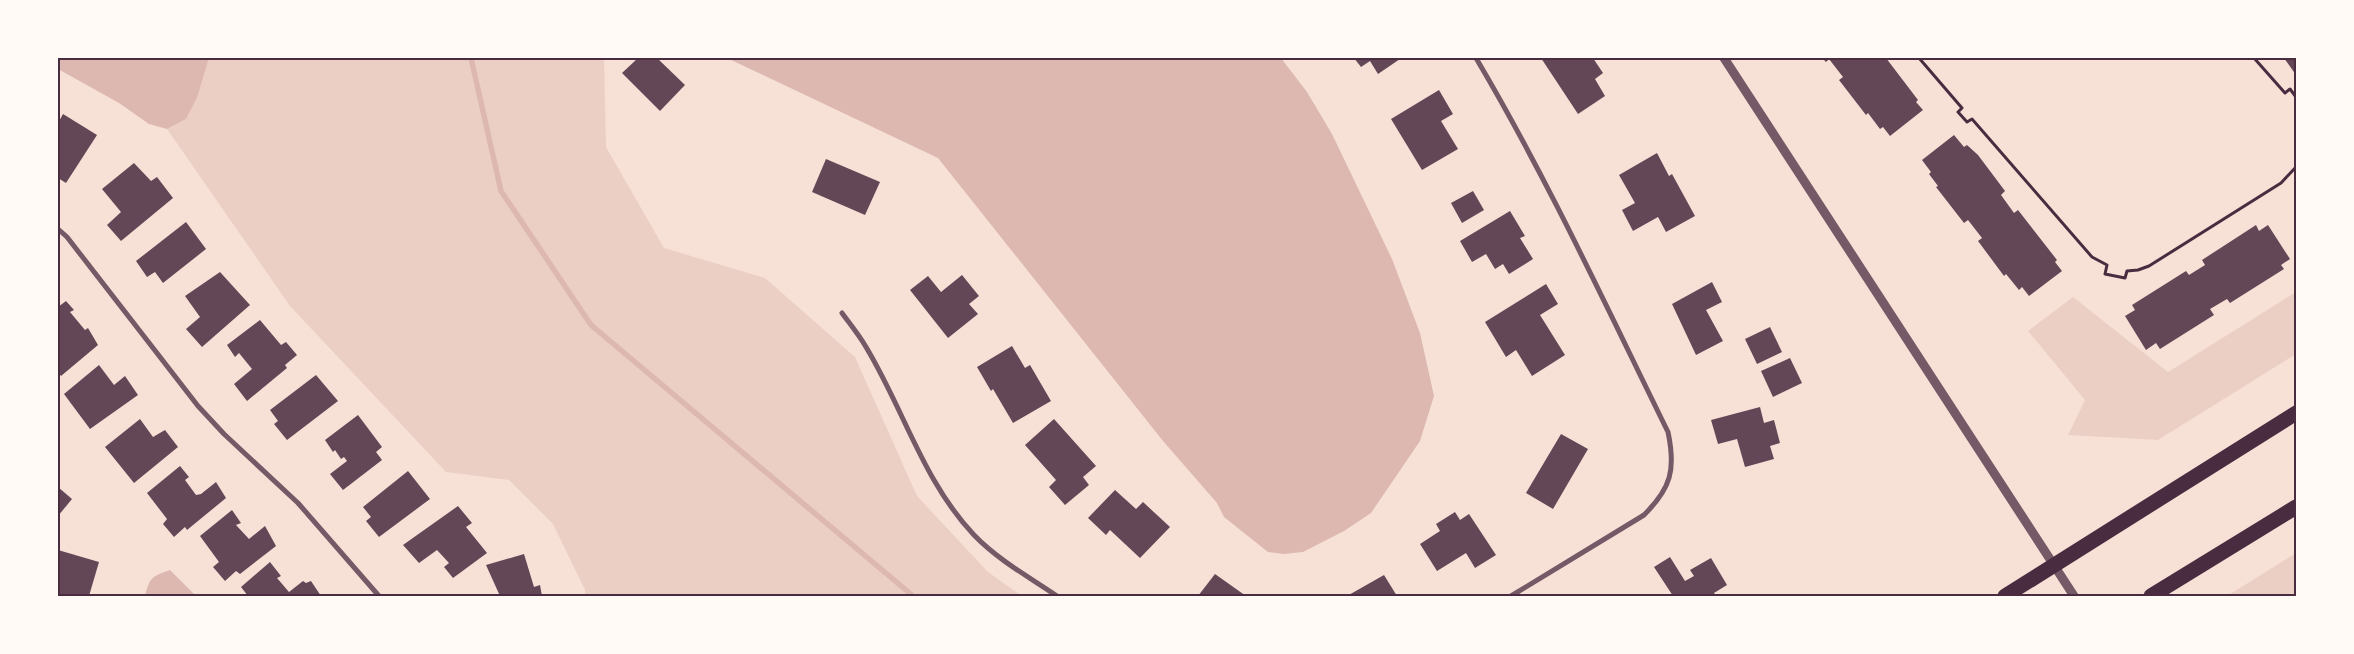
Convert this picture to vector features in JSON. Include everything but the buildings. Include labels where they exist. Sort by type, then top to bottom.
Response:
[{"type":"highway","points":[[2005,596],[2296,413]]},
{"type":"highway","points":[[2151,596],[2296,507]]},
{"type":"street","points":[[1476,58],[1515,125],[1551,193],[1668,432],[1672,453],[1669,478],[1660,499],[1644,515],[1511,596]]},
{"type":"street","points":[[1724,58],[2074,596]]},
{"type":"street","points":[[58,230],[67,237],[198,406],[224,434],[298,503],[380,596]]},
{"type":"street","points":[[842,313],[866,347],[929,474],[953,510],[975,536],[996,554],[1057,596]]},
{"type":"path","points":[[1919,58],[1962,108],[1958,112],[1967,122],[1972,119],[2092,257],[2107,265],[2105,274],[2125,278],[2127,271],[2149,266],[2281,183],[2296,167]]},
{"type":"path","points":[[2254,58],[2285,93],[2290,89],[2296,97]]},
{"type":"shaded area","points":[[58,58],[209,58],[197,98],[186,119],[167,129],[149,124],[119,103],[58,69]]},
{"type":"shaded area","points":[[209,58],[604,58],[606,147],[664,248],[765,278],[855,357],[917,496],[988,572],[1022,596],[585,596],[585,590],[553,524],[509,480],[446,472],[290,306],[167,129],[186,119],[197,98]]},
{"type":"shaded area","points":[[727,58],[1281,58],[1307,92],[1332,134],[1392,259],[1420,333],[1434,396],[1420,441],[1371,513],[1344,531],[1303,552],[1284,554],[1268,552],[1224,517],[1217,503],[1163,441],[938,158]]},
{"type":"shaded area","points":[[2296,292],[2296,354],[2158,440],[2068,435],[2085,400],[2028,331],[2073,297],[2168,372]]},
{"type":"shaded area","points":[[2296,553],[2296,596],[2227,596]]},
{"type":"shaded area","points":[[170,570],[196,596],[145,596],[150,581],[159,574]]},
{"type":"waterway","points":[[471,58],[501,191],[591,325],[913,596]]}]
